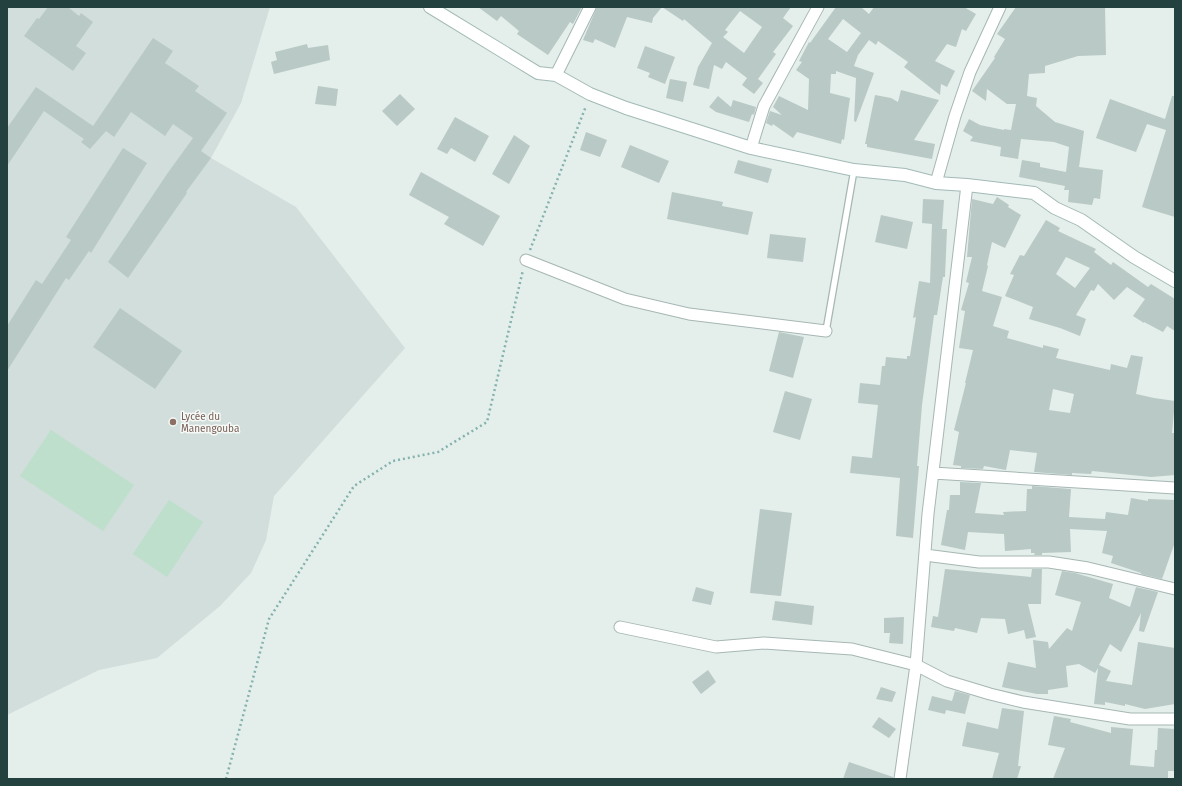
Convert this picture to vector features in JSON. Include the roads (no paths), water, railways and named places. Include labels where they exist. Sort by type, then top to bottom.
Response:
[{"type":"street","points":[[430,7],[538,73],[556,75],[590,94],[652,117],[751,148],[854,170],[906,175],[936,183],[1034,193],[1055,208],[1081,220],[1134,257],[1175,281]]},
{"type":"street","points":[[556,75],[590,7]]},
{"type":"street","points":[[751,148],[764,106],[818,7]]},
{"type":"street","points":[[936,183],[955,116],[970,72],[1000,7]]},
{"type":"street","points":[[900,779],[916,665],[933,473],[967,185]]},
{"type":"street","points":[[526,260],[625,299],[705,316],[826,331]]},
{"type":"street","points":[[933,473],[1175,488]]},
{"type":"street","points":[[925,555],[979,562],[1057,563],[1088,568],[1175,589]]},
{"type":"street","points":[[620,627],[716,647],[764,643],[852,649],[916,665],[947,681],[1023,702],[1130,719],[1175,719]]},
{"type":"lane","points":[[826,331],[854,170]]},
{"type":"place","name":"Lycée du Manengouba","points":[[173,422]]}]
